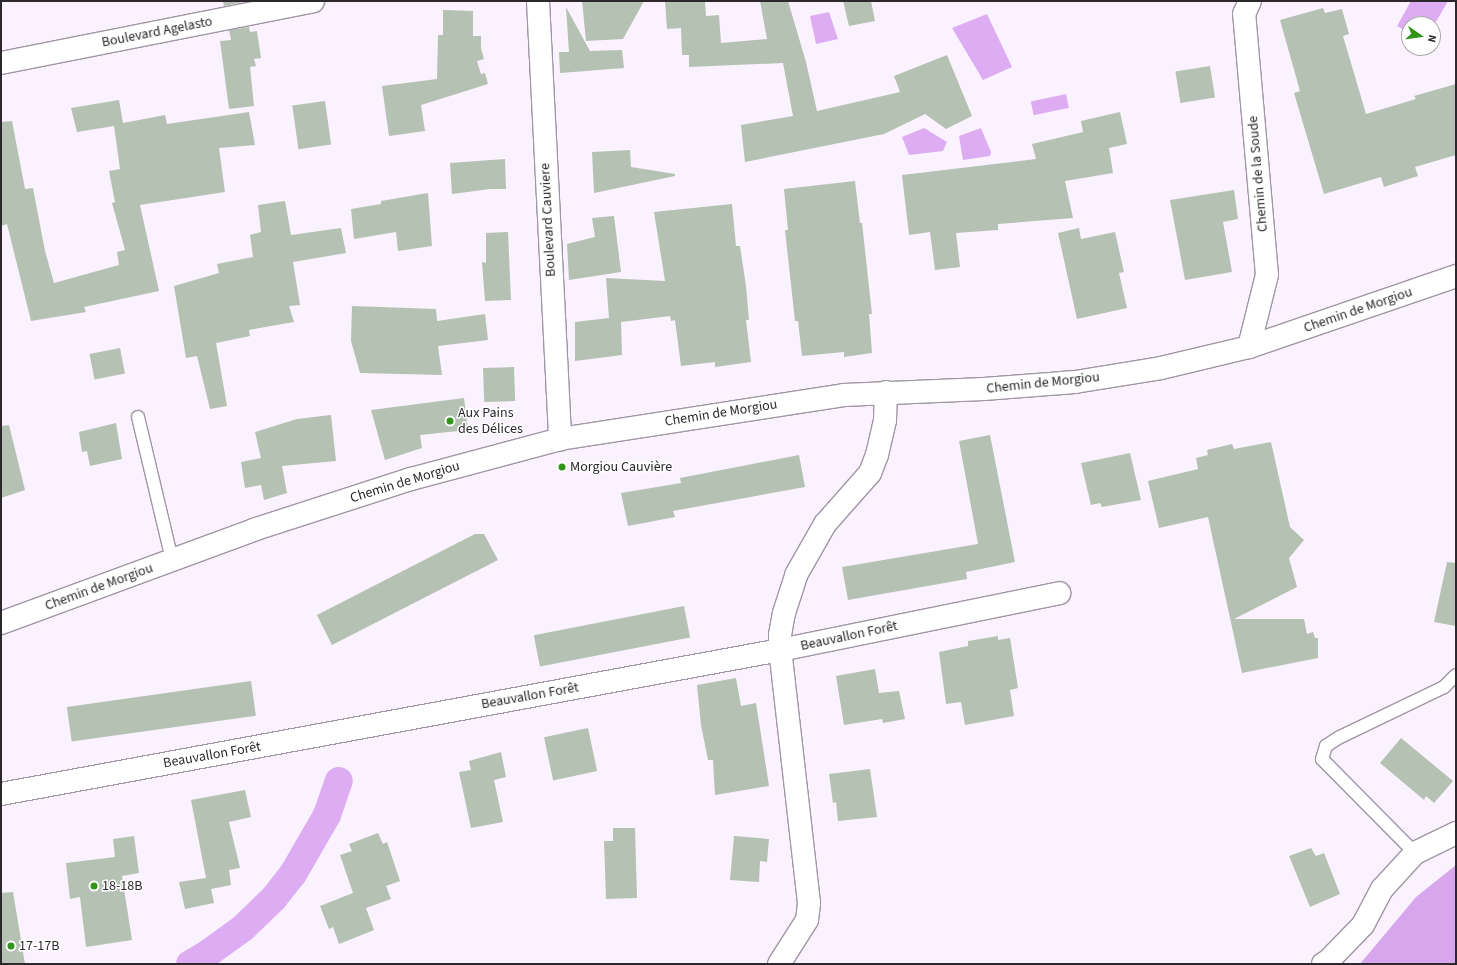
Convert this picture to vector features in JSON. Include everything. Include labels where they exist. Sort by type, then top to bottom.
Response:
[{"type":"street","name":"Boulevard Agelasto","points":[[1,63],[313,1]]},
{"type":"street","name":"Boulevard Cauviere","points":[[538,1],[560,439]]},
{"type":"street","name":"Chemin de la Soude","points":[[1249,347],[1267,275],[1244,14],[1250,1]]},
{"type":"street","name":"Chemin de Morgiou","points":[[1,623],[256,528],[411,479],[560,439],[836,396],[886,392],[984,390],[1075,382],[1160,368],[1249,347],[1456,276]]},
{"type":"street","points":[[779,964],[806,920],[808,903],[795,767],[780,650],[780,635],[784,613],[796,575],[825,524],[870,473],[877,455],[885,420],[886,392]]},
{"type":"street","name":"Beauvallon Forêt","points":[[1,794],[780,650],[1059,593]]},
{"type":"street","points":[[1330,963],[1363,925],[1382,889],[1415,853],[1456,833]]},
{"type":"lane","points":[[138,417],[172,560]]},
{"type":"lane","points":[[1415,853],[1322,759],[1326,746],[1338,738],[1444,687],[1456,675]]},
{"type":"shaded area","points":[[1411,1],[1448,1],[1439,16],[1403,16]]},
{"type":"shaded area","points":[[829,12],[838,39],[816,44],[810,16]]},
{"type":"shaded area","points":[[987,14],[1012,67],[983,80],[952,28]]},
{"type":"shaded area","points":[[1401,19],[1401,28],[1397,26]]},
{"type":"shaded area","points":[[1066,94],[1069,108],[1034,115],[1031,101]]},
{"type":"shaded area","points":[[924,128],[947,142],[943,151],[909,155],[902,137]]},
{"type":"shaded area","points":[[981,128],[991,152],[990,156],[963,160],[959,136]]},
{"type":"shaded area","points":[[1456,865],[1456,964],[1360,964],[1416,897]]},
{"type":"building","points":[[223,1],[244,1],[244,2],[224,6]]},
{"type":"building","points":[[582,1],[644,1],[623,39],[586,41]]},
{"type":"building","points":[[665,1],[705,1],[706,16],[719,15],[721,43],[767,39],[760,1],[788,1],[806,62],[817,111],[900,92],[894,76],[947,55],[972,116],[946,129],[925,114],[884,134],[745,162],[741,125],[793,116],[783,63],[689,67],[689,55],[682,55],[681,28],[667,29]]},
{"type":"building","points":[[843,1],[871,1],[875,21],[849,26]]},
{"type":"building","points":[[566,7],[590,51],[622,50],[624,68],[560,73],[559,52],[569,52]]},
{"type":"building","points":[[1323,8],[1325,13],[1342,9],[1349,34],[1343,36],[1366,114],[1416,99],[1414,96],[1456,84],[1456,155],[1415,167],[1418,176],[1384,187],[1381,177],[1324,194],[1294,93],[1300,91],[1280,20]]},
{"type":"building","points":[[443,10],[473,11],[473,36],[481,36],[481,48],[484,59],[477,61],[481,74],[485,73],[488,84],[421,105],[425,131],[389,136],[382,86],[437,79],[438,35],[443,35]]},
{"type":"building","points":[[249,27],[250,32],[257,31],[261,58],[254,59],[256,66],[250,67],[254,106],[229,109],[220,41],[231,40],[229,30]]},
{"type":"building","points":[[1210,66],[1215,98],[1180,103],[1175,71]]},
{"type":"building","points":[[119,100],[123,123],[165,115],[167,124],[249,112],[255,145],[219,148],[225,192],[140,205],[159,291],[84,307],[86,312],[31,321],[7,224],[1,226],[1,122],[12,121],[25,189],[33,188],[45,251],[54,283],[119,265],[117,252],[125,250],[112,203],[115,202],[109,171],[120,169],[114,126],[77,132],[71,108]]},
{"type":"building","points":[[325,101],[331,145],[298,149],[292,106]]},
{"type":"building","points":[[1120,112],[1127,144],[1109,148],[1113,173],[1065,181],[1073,218],[998,224],[998,230],[956,233],[960,267],[935,270],[930,232],[909,235],[902,175],[1036,159],[1032,144],[1083,132],[1081,121]]},
{"type":"building","points":[[630,150],[631,167],[675,174],[675,176],[594,193],[592,152]]},
{"type":"building","points":[[505,159],[506,189],[490,189],[452,194],[450,163]]},
{"type":"building","points":[[855,181],[860,223],[862,223],[872,314],[869,314],[872,353],[844,357],[844,352],[802,356],[798,321],[795,321],[785,230],[788,230],[784,189]]},
{"type":"building","points":[[1234,190],[1238,219],[1223,222],[1232,272],[1185,280],[1170,200]]},
{"type":"building","points":[[428,193],[432,246],[398,251],[396,232],[354,239],[351,209],[381,204],[381,201]]},
{"type":"building","points":[[285,201],[291,235],[341,228],[346,253],[293,262],[300,305],[289,306],[294,322],[249,330],[250,336],[216,343],[227,406],[210,409],[197,356],[186,358],[174,286],[219,273],[217,264],[253,257],[250,235],[261,232],[258,205]]},
{"type":"building","points":[[732,204],[736,246],[740,246],[746,286],[749,320],[746,320],[751,362],[715,367],[715,362],[681,366],[675,320],[671,321],[670,316],[621,322],[622,355],[575,361],[575,322],[609,318],[606,278],[665,281],[654,212]]},
{"type":"building","points":[[614,216],[621,272],[569,280],[567,244],[595,237],[592,218]]},
{"type":"building","points":[[1079,228],[1081,239],[1115,232],[1124,272],[1119,273],[1127,308],[1077,319],[1058,233]]},
{"type":"building","points":[[508,232],[511,300],[485,301],[482,262],[486,263],[486,233]]},
{"type":"building","points":[[352,306],[436,309],[437,321],[485,314],[488,340],[438,346],[442,375],[360,373],[351,341]]},
{"type":"building","points":[[120,348],[125,374],[95,379],[90,354]]},
{"type":"building","points":[[514,367],[515,401],[484,402],[483,368]]},
{"type":"building","points":[[464,398],[468,430],[420,435],[422,448],[385,460],[371,410]]},
{"type":"building","points":[[331,415],[336,461],[282,466],[287,493],[264,500],[261,485],[245,488],[241,462],[261,458],[255,432],[297,419]]},
{"type":"building","points":[[116,423],[122,459],[90,466],[87,451],[82,452],[79,432]]},
{"type":"building","points":[[9,425],[25,490],[1,498],[1,426]]},
{"type":"building","points":[[990,435],[1015,562],[966,572],[967,579],[848,600],[842,567],[978,544],[959,441]]},
{"type":"building","points":[[1271,442],[1290,527],[1304,540],[1289,558],[1297,587],[1234,619],[1304,619],[1307,634],[1313,632],[1315,638],[1318,638],[1318,658],[1242,673],[1208,517],[1159,528],[1148,481],[1198,469],[1196,458],[1208,455],[1207,450],[1232,444],[1234,449]]},
{"type":"building","points":[[1130,453],[1141,500],[1102,507],[1100,503],[1091,505],[1081,463]]},
{"type":"building","points":[[799,455],[805,487],[673,511],[675,517],[628,526],[621,493],[681,483],[680,478]]},
{"type":"building","points":[[475,534],[484,534],[498,560],[332,645],[317,615]]},
{"type":"building","points":[[1447,562],[1456,563],[1456,626],[1434,622]]},
{"type":"building","points":[[684,606],[690,637],[540,667],[534,635]]},
{"type":"building","points":[[998,636],[998,640],[1010,638],[1018,688],[1010,690],[1014,716],[965,725],[961,702],[946,704],[939,652],[968,646],[968,641]]},
{"type":"building","points":[[875,669],[879,693],[899,691],[905,719],[883,723],[882,719],[844,725],[836,676]]},
{"type":"building","points":[[736,678],[741,706],[756,703],[769,786],[715,795],[713,760],[708,760],[701,725],[697,685]]},
{"type":"building","points":[[251,681],[256,716],[72,742],[67,707]]},
{"type":"building","points":[[588,728],[597,771],[553,780],[544,737]]},
{"type":"building","points":[[1401,738],[1453,781],[1434,803],[1426,796],[1424,800],[1380,763]]},
{"type":"building","points":[[501,752],[506,777],[494,780],[503,822],[471,828],[459,772],[471,770],[469,761]]},
{"type":"building","points":[[870,769],[877,817],[838,821],[836,802],[833,803],[829,774]]},
{"type":"building","points":[[245,790],[251,817],[229,822],[240,868],[229,870],[231,885],[211,889],[214,903],[185,909],[179,882],[206,878],[191,800]]},
{"type":"building","points":[[613,828],[635,828],[637,898],[606,899],[604,841],[613,841]]},
{"type":"building","points":[[378,833],[383,844],[387,842],[400,881],[386,886],[391,899],[366,908],[374,930],[339,944],[333,927],[329,929],[320,906],[353,893],[340,855],[352,851],[349,844]]},
{"type":"building","name":"18-18B","points":[[134,836],[139,873],[122,876],[132,940],[86,947],[80,897],[70,899],[66,863],[115,857],[113,839]]},
{"type":"building","points":[[734,836],[769,839],[767,862],[760,861],[759,882],[730,880]]},
{"type":"building","points":[[1311,848],[1316,856],[1324,853],[1340,894],[1310,907],[1289,856]]},
{"type":"building","points":[[13,892],[25,964],[1,964],[1,893]]},
{"type":"waterway","points":[[190,964],[207,954],[243,928],[274,898],[293,874],[327,815],[339,781]]},
{"type":"place","name":"Aux Pains des Délices","points":[[450,421]]},
{"type":"place","name":"Morgiou Cauvière","points":[[562,467]]},
{"type":"place","name":"18-18B","points":[[94,886]]},
{"type":"place","name":"17-17B","points":[[11,946]]}]
